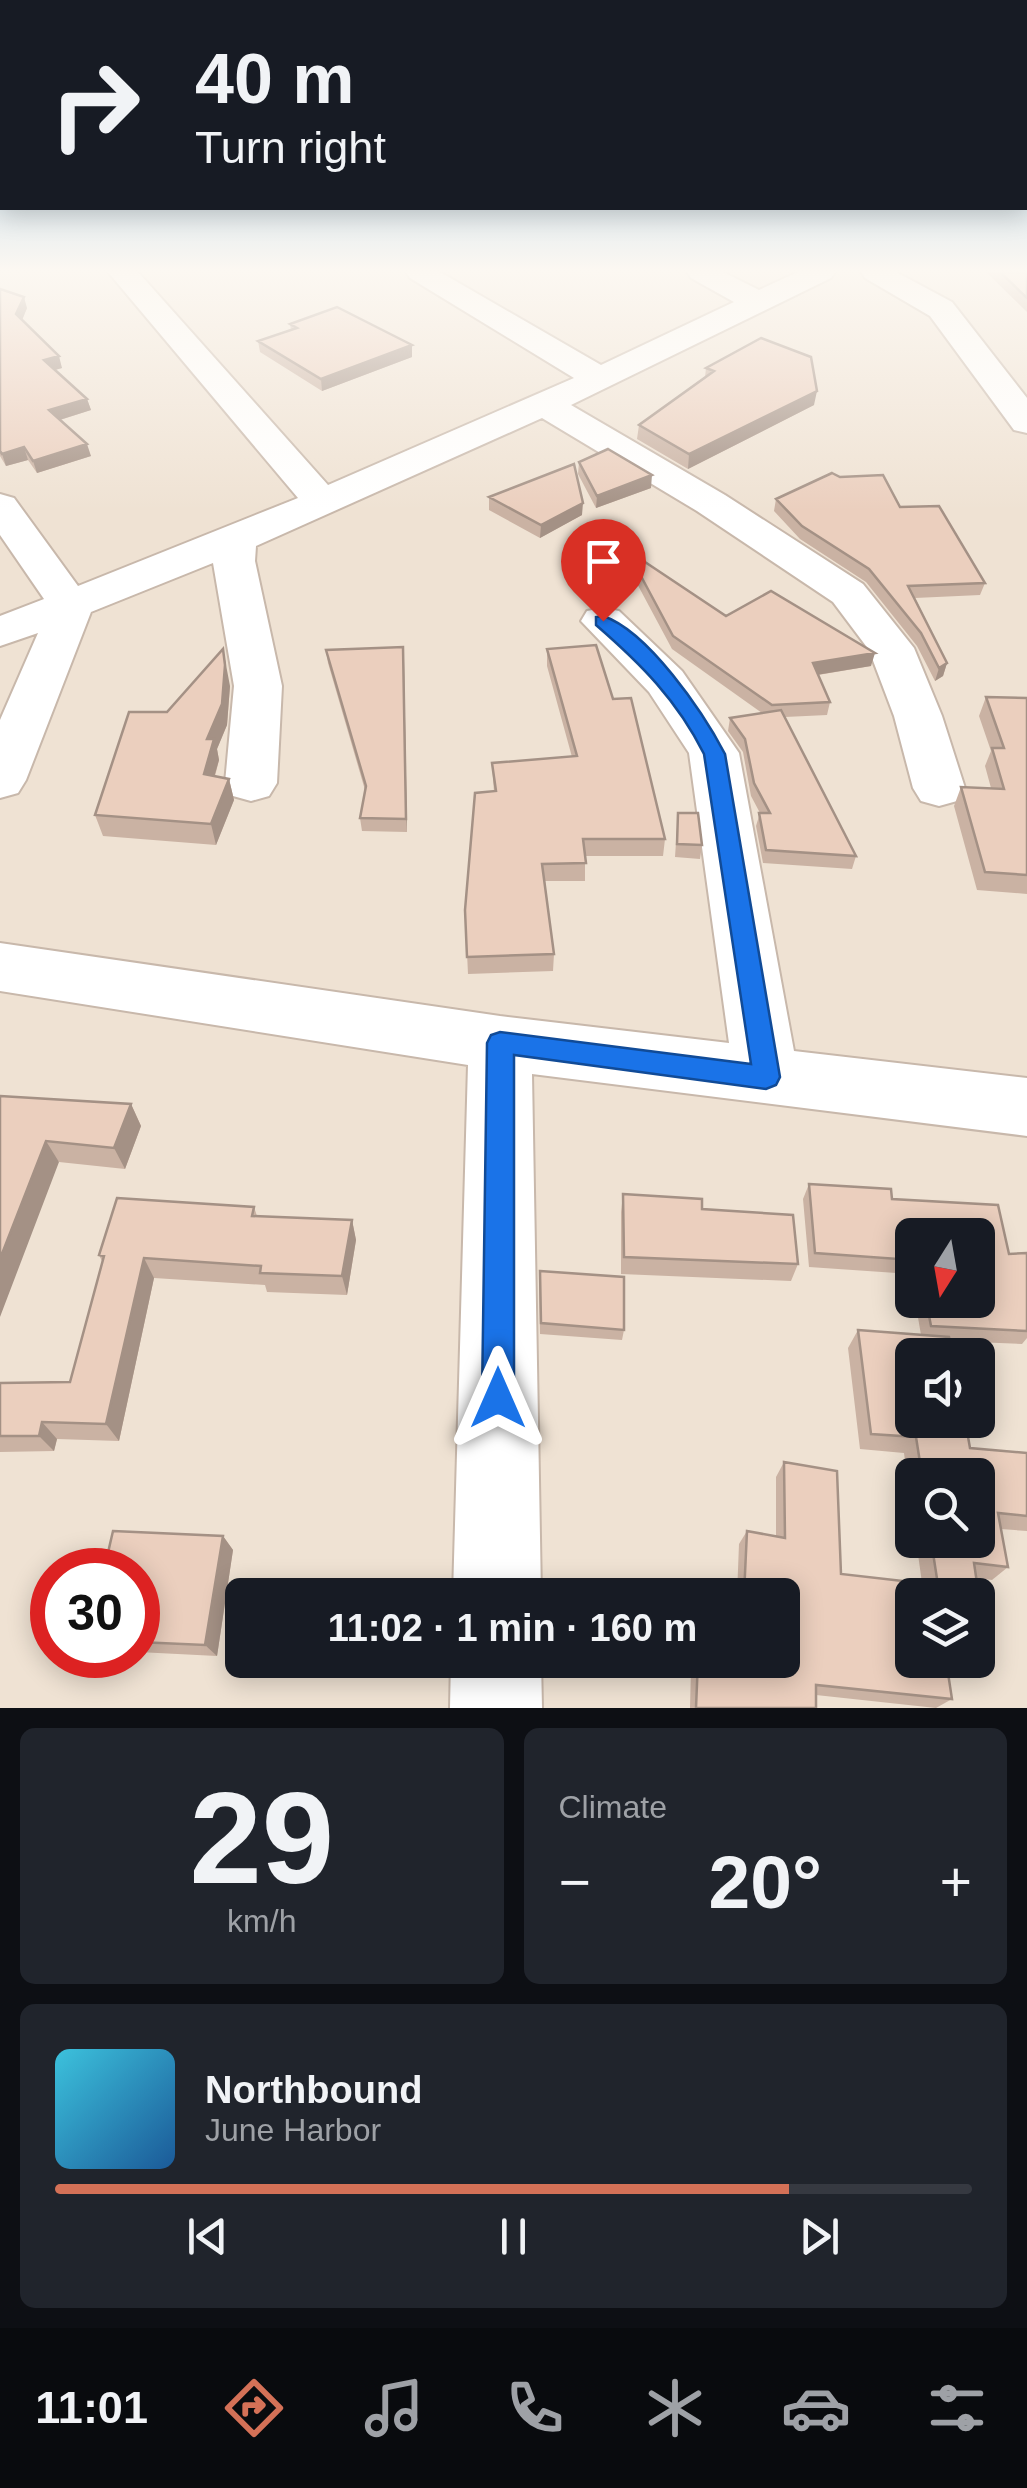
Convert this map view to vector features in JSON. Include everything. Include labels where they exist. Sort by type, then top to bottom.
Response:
[{"type":"street","points":[[191,352],[322,502]]},
{"type":"street","points":[[555,352],[601,379]]},
{"type":"street","points":[[0,632],[236,540],[655,352]]},
{"type":"street","points":[[973,352],[1027,422]]},
{"type":"street","points":[[542,403],[711,503],[848,593],[891,648],[918,716],[938,788]]},
{"type":"street","points":[[0,506],[71,607]]},
{"type":"street","points":[[236,540],[234,561],[258,686],[251,783]]},
{"type":"street","points":[[0,780],[71,607]]},
{"type":"street","points":[[603,621],[652,663],[694,714],[714,754],[766,1077]]},
{"type":"street","points":[[0,968],[500,1043],[1027,1107]]},
{"type":"street","points":[[497,1578],[500,1043]]},
{"type":"street","points":[[496,1678],[496,1708]]},
{"type":"shaded area","points":[[0,352],[1027,352],[1027,1708],[0,1708]]},
{"type":"building","points":[[0,352],[55,352],[59,356],[44,360],[87,399],[49,410],[87,444],[33,461],[24,447],[2,454]]},
{"type":"building","points":[[276,352],[394,352],[321,379]]},
{"type":"building","points":[[736,352],[797,352],[811,357],[817,391],[689,454],[639,425],[714,371],[706,368]]},
{"type":"building","points":[[608,449],[652,475],[597,496],[579,462]]},
{"type":"building","points":[[574,464],[583,503],[541,525],[489,497]]},
{"type":"building","points":[[832,473],[840,477],[883,475],[900,507],[939,506],[985,583],[908,586],[947,663],[939,668],[921,633],[869,569],[802,526],[776,499]]},
{"type":"building","points":[[627,550],[726,616],[771,591],[875,653],[813,663],[830,702],[772,705],[673,636]]},
{"type":"building","points":[[596,645],[613,699],[631,698],[665,839],[583,839],[586,863],[542,864],[554,954],[467,957],[465,910],[475,793],[496,791],[492,763],[577,756],[547,649]]},
{"type":"building","points":[[403,647],[406,819],[360,818],[366,786],[326,650]]},
{"type":"building","points":[[223,649],[222,704],[207,739],[214,739],[204,774],[229,779],[211,824],[95,815],[129,712],[167,712]]},
{"type":"building","points":[[986,697],[1027,698],[1027,875],[985,872],[961,787],[1004,789],[992,748],[1004,748]]},
{"type":"building","points":[[781,710],[856,856],[766,850],[759,813],[770,813],[754,783],[745,739],[730,718]]},
{"type":"building","points":[[678,813],[698,813],[702,845],[677,844]]},
{"type":"building","points":[[0,1096],[131,1104],[114,1148],[46,1141],[0,1259]]},
{"type":"building","points":[[809,1184],[891,1189],[892,1199],[998,1205],[1009,1254],[1027,1253],[1027,1331],[931,1326],[929,1318],[995,1318],[995,1218],[895,1218],[895,1259],[815,1253]]},
{"type":"building","points":[[623,1194],[702,1199],[702,1209],[793,1215],[798,1264],[624,1257]]},
{"type":"building","points":[[117,1198],[254,1207],[252,1216],[352,1220],[342,1276],[260,1273],[261,1266],[144,1258],[106,1424],[42,1422],[39,1436],[0,1436],[0,1383],[70,1382],[104,1256],[99,1255]]},
{"type":"building","points":[[540,1271],[624,1277],[624,1330],[541,1323]]},
{"type":"building","points":[[858,1330],[949,1337],[895,1338],[895,1436],[871,1434]]},
{"type":"building","points":[[916,1438],[968,1438],[970,1448],[1027,1453],[1027,1516],[998,1513],[1008,1567],[974,1563],[976,1578],[937,1578],[934,1558],[995,1558],[995,1458],[919,1458]]},
{"type":"building","points":[[784,1462],[837,1471],[841,1574],[895,1580],[895,1678],[949,1678],[952,1699],[816,1685],[816,1708],[696,1708],[697,1678],[800,1678],[800,1578],[745,1578],[747,1531],[785,1538]]},
{"type":"building","points":[[113,1531],[223,1536],[205,1645],[160,1643],[160,1548],[109,1548]]},
{"type":"route","points":[[498,1398],[500,1043],[766,1077],[714,754],[694,714],[652,663],[603,621]]}]
